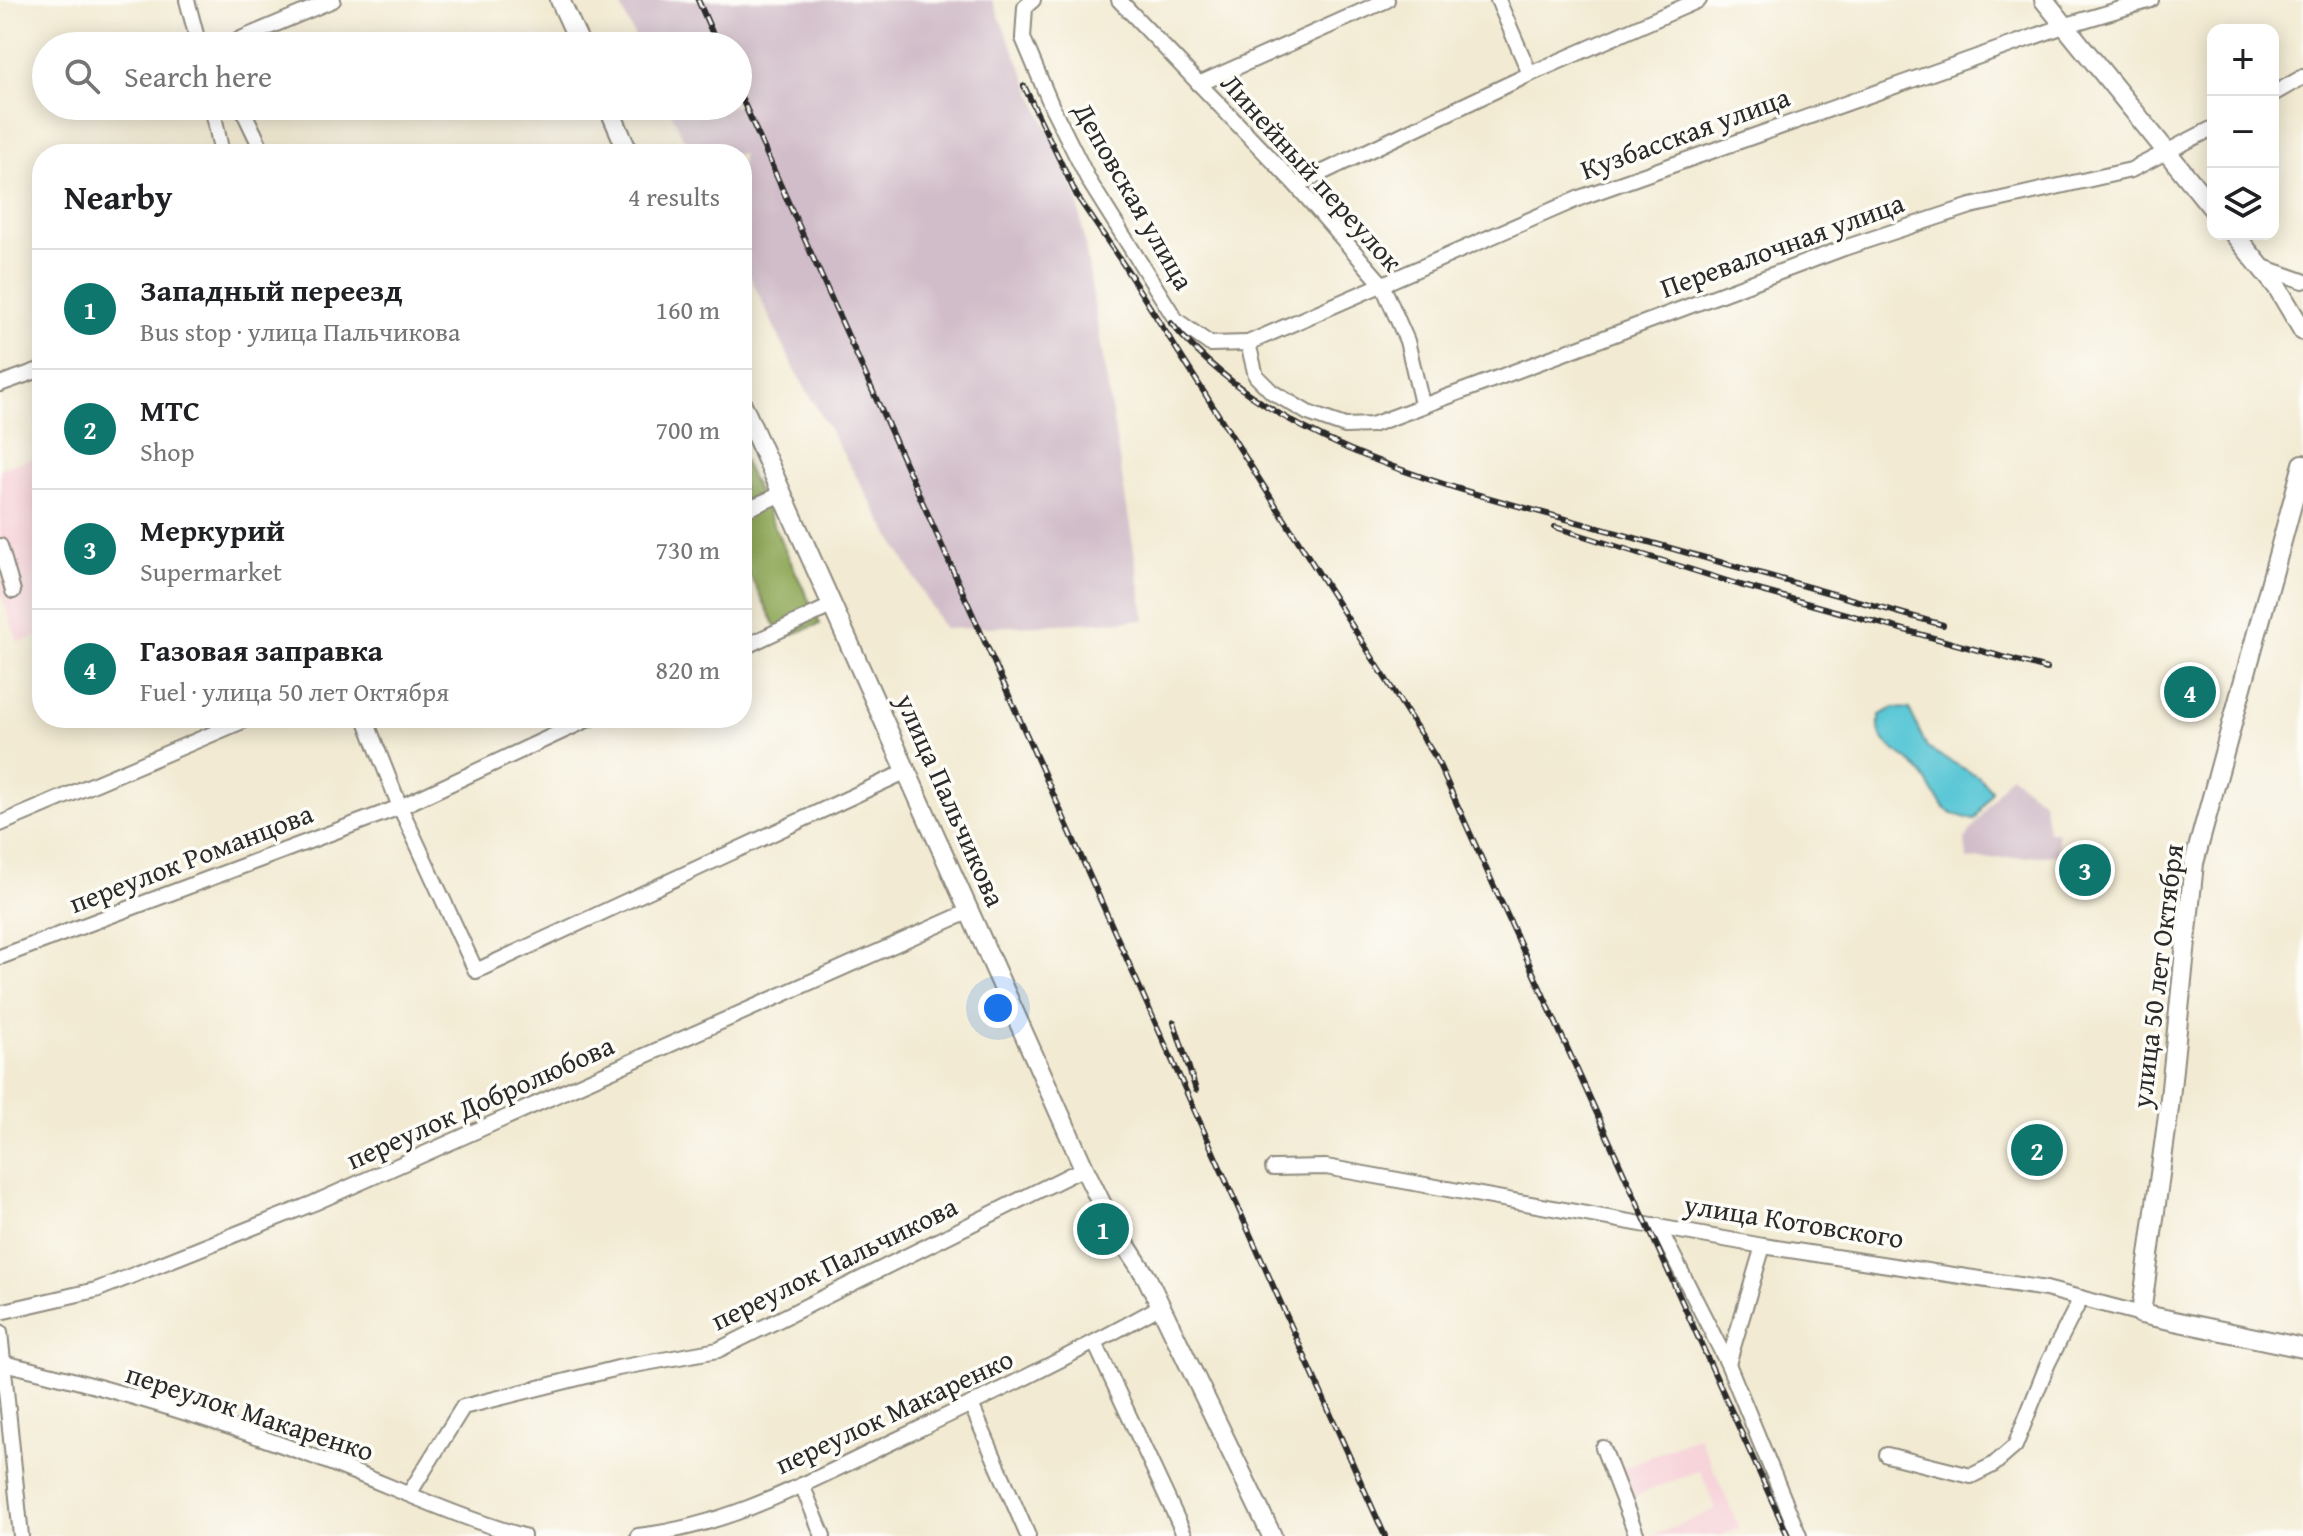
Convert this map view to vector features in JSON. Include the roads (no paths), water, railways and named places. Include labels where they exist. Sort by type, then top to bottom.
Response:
[{"type":"main road","points":[[560,0],[575,32]]},
{"type":"main road","points":[[2044,0],[2207,202]]},
{"type":"main road","points":[[614,120],[625,144]]},
{"type":"main road","points":[[2239,240],[2263,267],[2303,331]]},
{"type":"main road","name":"улица Пальчикова","points":[[752,426],[1084,1168],[1109,1219],[1161,1306],[1272,1536]]},
{"type":"main road","name":"улица 50 лет Октября","points":[[2141,1314],[2169,1108],[2194,863],[2303,464]]},
{"type":"main road","name":"улица Котовского","points":[[2141,1314],[2303,1348]]},
{"type":"street","points":[[187,0],[195,32]]},
{"type":"street","points":[[257,32],[333,0]]},
{"type":"street","name":"Линейный переулок","points":[[1119,0],[1296,185],[1382,284],[1407,341],[1422,404]]},
{"type":"street","points":[[1199,84],[1387,0]]},
{"type":"street","points":[[1498,0],[1530,74]]},
{"type":"street","points":[[1296,185],[1530,74],[1699,0]]},
{"type":"street","name":"Кузбасская улица","points":[[1248,343],[1582,197],[2067,25],[2151,0]]},
{"type":"street","name":"Деповская улица","points":[[1029,3],[1023,38],[1052,107],[1089,181],[1176,320],[1210,344],[1248,343]]},
{"type":"street","points":[[2279,91],[2303,77]]},
{"type":"street","points":[[215,120],[220,144]]},
{"type":"street","points":[[248,120],[259,144]]},
{"type":"street","name":"Перевалочная улица","points":[[1248,343],[1256,376],[1272,392],[1308,413],[1345,426],[1372,425],[1844,248],[1971,206],[2092,181],[2167,155],[2207,132]]},
{"type":"street","points":[[2263,267],[2303,281]]},
{"type":"street","points":[[0,384],[32,373]]},
{"type":"street","points":[[752,507],[782,494]]},
{"type":"street","points":[[0,546],[13,591]]},
{"type":"street","points":[[752,643],[833,605]]},
{"type":"street","points":[[0,824],[226,728]]},
{"type":"street","points":[[369,728],[400,807],[476,971],[907,771]]},
{"type":"street","name":"переулок Романцова","points":[[0,957],[400,807],[570,728]]},
{"type":"street","name":"переулок Добролюбова","points":[[0,1312],[96,1290],[314,1203],[970,911]]},
{"type":"street","name":"улица Котовского","points":[[1273,1168],[1326,1167],[1763,1246],[2046,1289],[2141,1314]]},
{"type":"street","name":"переулок Пальчикова","points":[[409,1494],[463,1407],[618,1368],[718,1350],[1084,1168]]},
{"type":"street","points":[[1658,1226],[1728,1364],[1799,1536]]},
{"type":"street","points":[[1728,1364],[1763,1246]]},
{"type":"street","points":[[1887,1455],[1971,1476],[1993,1465],[2015,1446],[2048,1363],[2081,1298]]},
{"type":"street","name":"переулок Макаренко","points":[[638,1536],[718,1521],[802,1485],[1095,1343],[1161,1306]]},
{"type":"street","points":[[0,1332],[21,1536]]},
{"type":"street","points":[[1095,1343],[1185,1536]]},
{"type":"street","name":"переулок Макаренко","points":[[3,1363],[50,1373],[305,1453],[471,1521],[523,1536]]},
{"type":"street","points":[[971,1404],[1028,1536]]},
{"type":"street","points":[[1603,1448],[1637,1536]]},
{"type":"street","points":[[802,1485],[823,1536]]},
{"type":"water","points":[[1894,708],[1909,709],[1927,748],[1979,777],[1992,791],[1975,819],[1962,817],[1944,807],[1917,768],[1884,740],[1880,733],[1880,715]]},
{"type":"railway","points":[[698,0],[712,32]]},
{"type":"railway","points":[[1024,86],[1077,196],[1132,277]]},
{"type":"railway","points":[[751,120],[1385,1536]]},
{"type":"railway","points":[[1127,271],[1436,758],[1788,1536]]},
{"type":"railway","points":[[1171,323],[1215,368],[1265,405],[1319,435],[1376,461],[1497,500],[1943,625]]},
{"type":"railway","points":[[1555,527],[1740,585],[2047,669]]},
{"type":"railway","points":[[1174,1022],[1196,1090]]},
{"type":"place","name":"Газовая заправка","points":[[2190,692]]},
{"type":"place","name":"Меркурий","points":[[2085,870]]},
{"type":"place","name":"МТС","points":[[2037,1150]]},
{"type":"place","name":"Западный переезд","points":[[1103,1229]]}]
